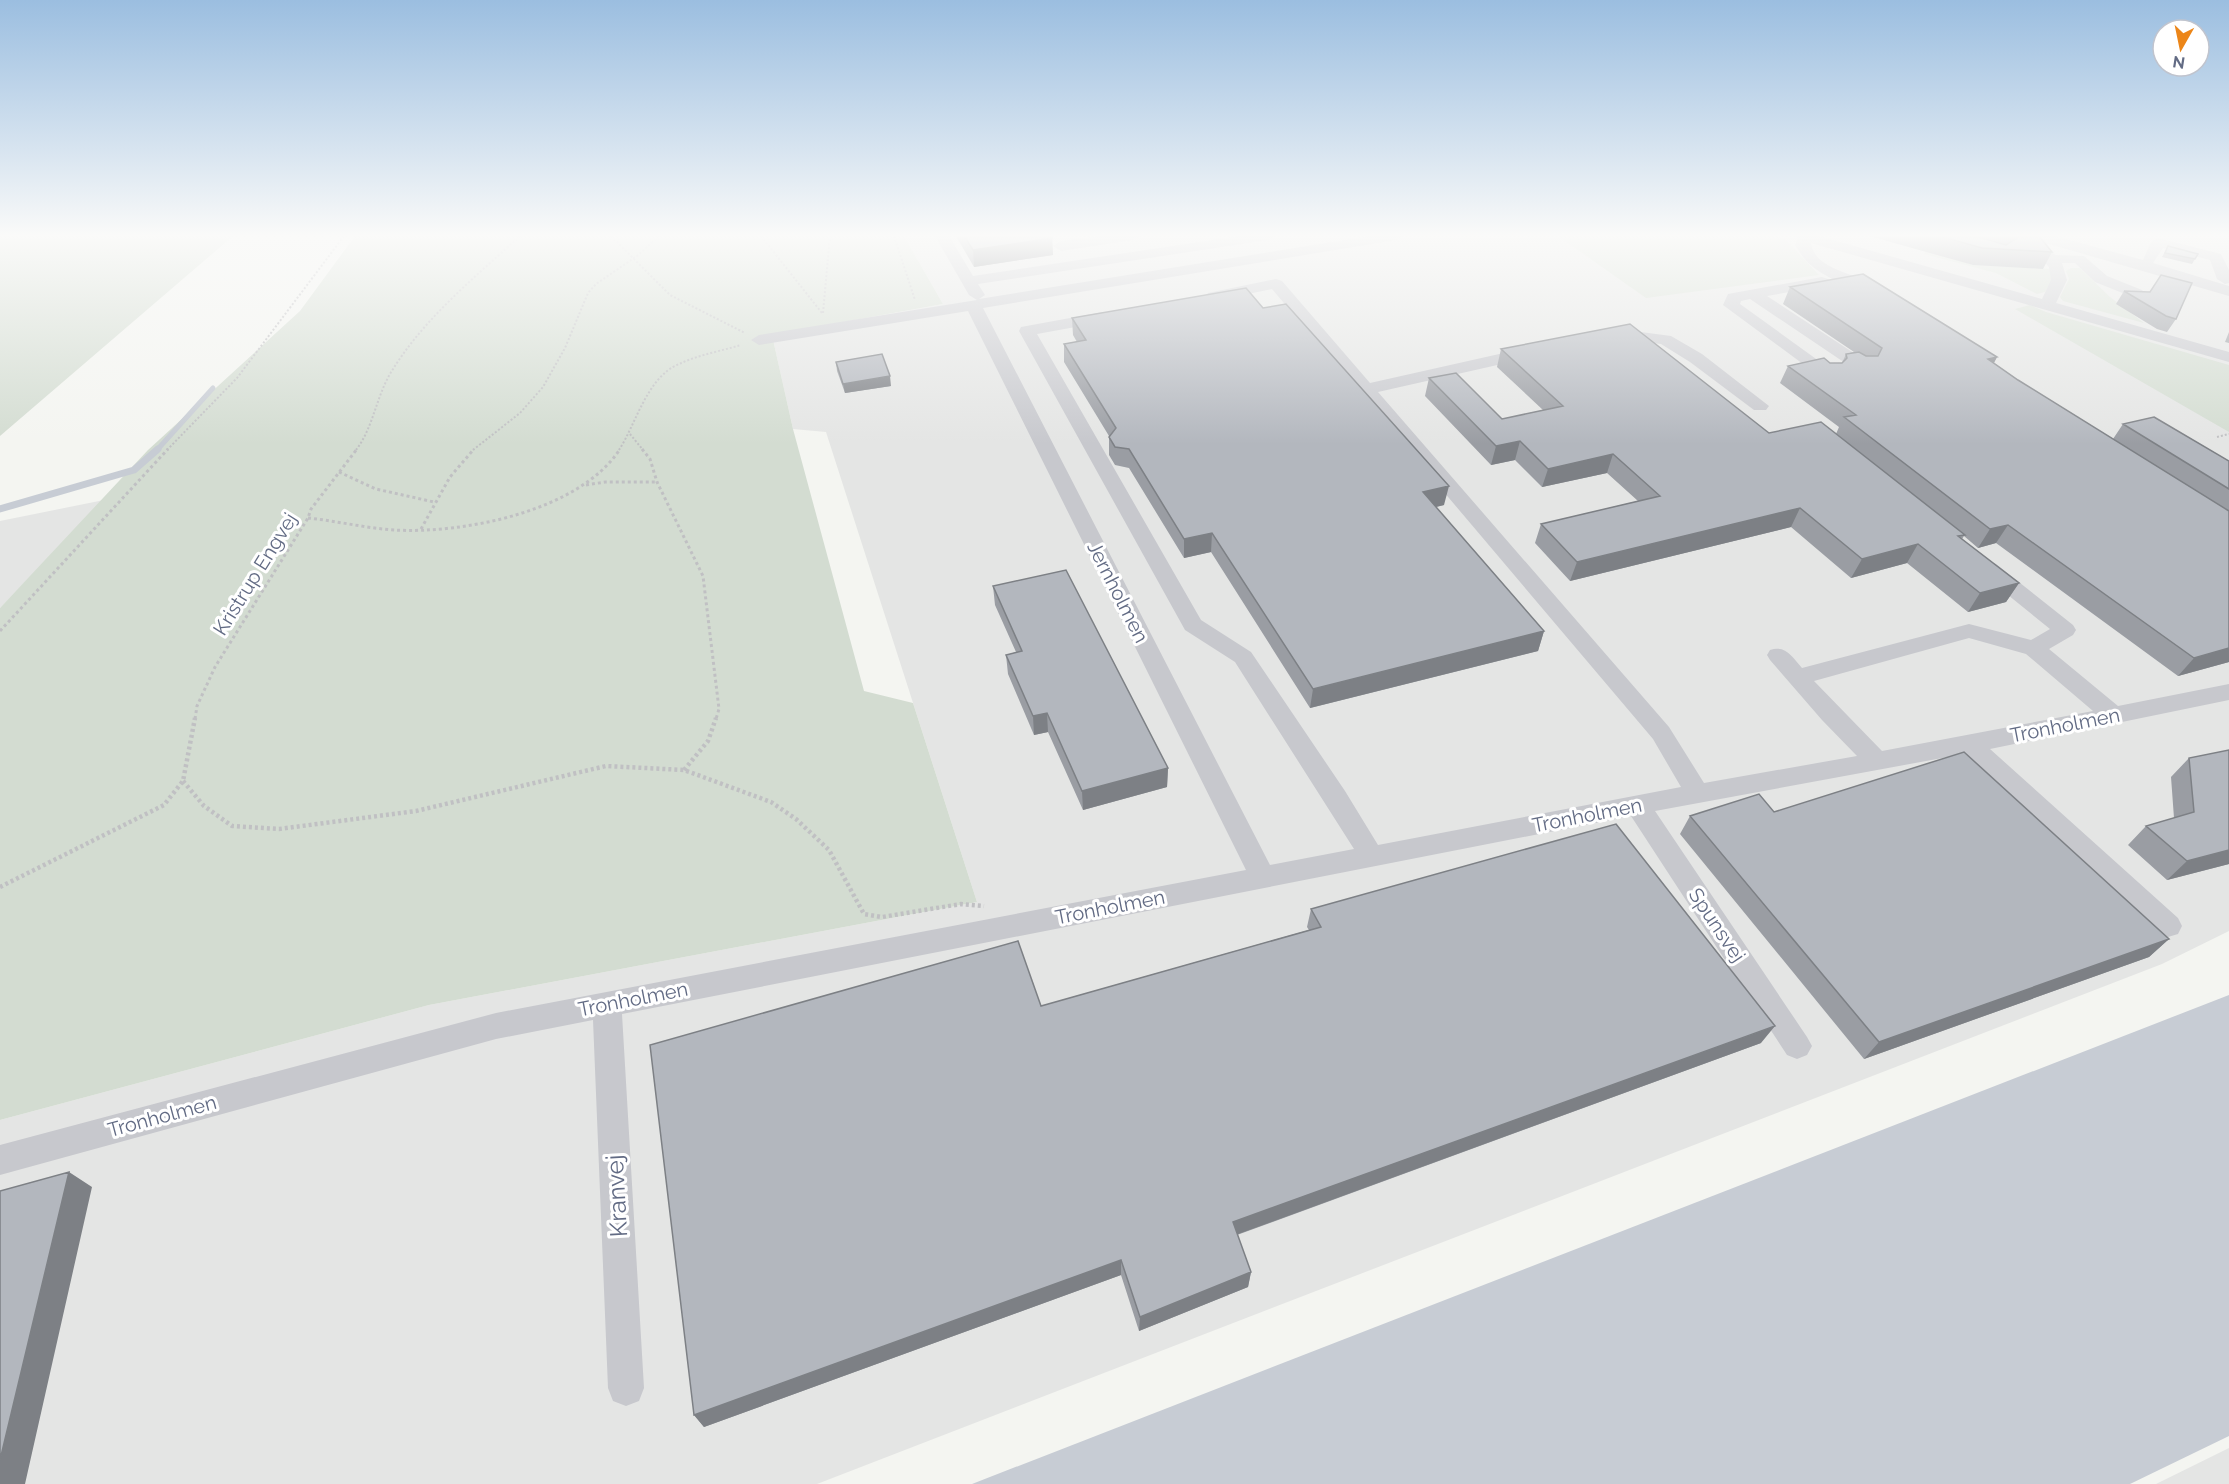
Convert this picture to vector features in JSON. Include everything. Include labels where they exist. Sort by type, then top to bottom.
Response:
[{"type":"street","points":[[759,340],[824,321],[976,305]]},
{"type":"street","name":"Jernholmen","points":[[978,305],[1263,877]]},
{"type":"street","points":[[1294,305],[1661,733],[1698,794]]},
{"type":"street","points":[[1731,305],[1828,374]]},
{"type":"street","points":[[1770,305],[1863,367]]},
{"type":"street","points":[[2048,305],[2229,357]]},
{"type":"street","points":[[1118,314],[1027,331],[1193,626],[1243,657],[1336,798],[1371,856]]},
{"type":"street","points":[[1603,336],[1614,333],[1665,340],[1696,358],[1760,406]]},
{"type":"street","points":[[1366,389],[1547,349]]},
{"type":"street","points":[[1974,557],[2065,630],[2034,648]]},
{"type":"street","points":[[1798,677],[1969,632],[2034,648],[2113,715]]},
{"type":"street","points":[[1778,655],[1877,761]]},
{"type":"street","name":"Tronholmen","points":[[0,1160],[496,1026],[1637,805],[1969,744],[2229,692]]},
{"type":"street","points":[[1969,744],[2168,926]]},
{"type":"street","name":"Spunsvej","points":[[1637,805],[1797,1046]]},
{"type":"street","name":"Kranvej","points":[[607,1004],[626,1388]]},
{"type":"path","points":[[0,631],[142,476],[237,378],[292,305]]},
{"type":"path","name":"Kristrup Engvej","points":[[0,887],[164,805],[183,781],[196,706],[215,667],[308,518],[311,509],[364,440],[389,376],[411,344],[446,305]]},
{"type":"path","points":[[421,529],[444,482],[473,450],[507,424],[534,399],[558,361],[583,305]]},
{"type":"path","points":[[690,305],[759,340]]},
{"type":"path","points":[[812,305],[824,321]]},
{"type":"path","points":[[824,321],[825,305]]},
{"type":"path","points":[[916,305],[917,312]]},
{"type":"path","points":[[584,486],[615,455],[630,434],[657,382],[668,369],[677,364],[759,340]]},
{"type":"path","points":[[630,434],[650,459],[657,482],[703,576],[719,709],[708,741],[684,770]]},
{"type":"path","points":[[2217,437],[2229,434]]},
{"type":"path","points":[[339,472],[376,489],[434,502]]},
{"type":"path","points":[[308,518],[374,528],[421,529],[498,518],[558,499],[584,486],[605,482],[657,482]]},
{"type":"path","points":[[183,781],[204,806],[232,826],[279,829],[416,811],[606,766],[684,770],[771,802],[796,819],[829,850],[864,914],[882,917],[961,904],[996,907]]},
{"type":"shaded area","points":[[0,305],[152,305],[0,436]]},
{"type":"shaded area","points":[[304,305],[936,305],[772,335],[793,429],[864,691],[913,703],[977,902],[429,1005],[0,1120],[0,608],[148,450]]},
{"type":"shaded area","points":[[936,305],[2229,305],[2229,931],[2162,964],[817,1484],[0,1484],[0,1120],[429,1005],[977,902],[826,432],[793,429],[772,335]]},
{"type":"shaded area","points":[[2031,305],[2046,312],[2229,365],[2229,432],[2015,309]]},
{"type":"shaded area","points":[[2079,305],[2121,305],[2144,323]]},
{"type":"shaded area","points":[[104,500],[0,608],[0,521]]},
{"type":"shaded area","points":[[2229,995],[2229,1436],[2130,1484],[972,1484]]},
{"type":"shaded area","points":[[2229,1448],[2229,1484],[2156,1484]]},
{"type":"building","points":[[1146,305],[1261,305],[1263,308],[1287,305],[1449,486],[1423,492],[1544,631],[1313,689],[1212,533],[1184,539],[1129,449],[1115,447],[1109,437],[1116,428],[1064,344],[1086,340],[1072,318]]},
{"type":"building","points":[[1818,305],[1913,305],[1997,357],[1988,359],[2018,380],[2229,511],[2229,648],[2194,658],[2008,525],[1990,529],[1844,417],[1856,415],[1788,366],[1824,358],[1830,363],[1842,363],[1847,358],[1846,354],[1859,352],[1866,356],[1878,356],[1882,348]]},
{"type":"building","points":[[2148,305],[2182,305],[2176,319]]},
{"type":"building","points":[[1630,324],[1769,433],[1821,422],[1965,535],[1958,536],[2019,583],[1980,593],[1918,544],[1862,559],[1800,508],[1577,562],[1541,524],[1660,496],[1613,454],[1548,469],[1520,441],[1496,446],[1429,378],[1456,373],[1502,419],[1563,406],[1501,349]]},
{"type":"building","points":[[882,354],[890,376],[843,384],[836,362]]},
{"type":"building","points":[[2154,417],[2229,461],[2229,489],[2123,424]]},
{"type":"building","points":[[1066,570],[1168,768],[1082,791],[1047,713],[1033,716],[1006,655],[1022,651],[993,586]]},
{"type":"building","points":[[2229,750],[2229,850],[2187,861],[2146,826],[2194,812],[2189,758]]},
{"type":"building","points":[[1964,752],[2169,939],[1879,1042],[1690,816],[1759,794],[1774,812]]},
{"type":"building","points":[[1616,824],[1775,1026],[1233,1222],[1251,1272],[1140,1317],[1121,1260],[694,1415],[650,1045],[1018,941],[1041,1006],[1321,927],[1311,909]]},
{"type":"building","points":[[69,1172],[0,1460],[0,1191]]},
{"type":"waterway","points":[[158,449],[213,388]]},
{"type":"waterway","points":[[0,509],[134,470],[158,449]]}]
